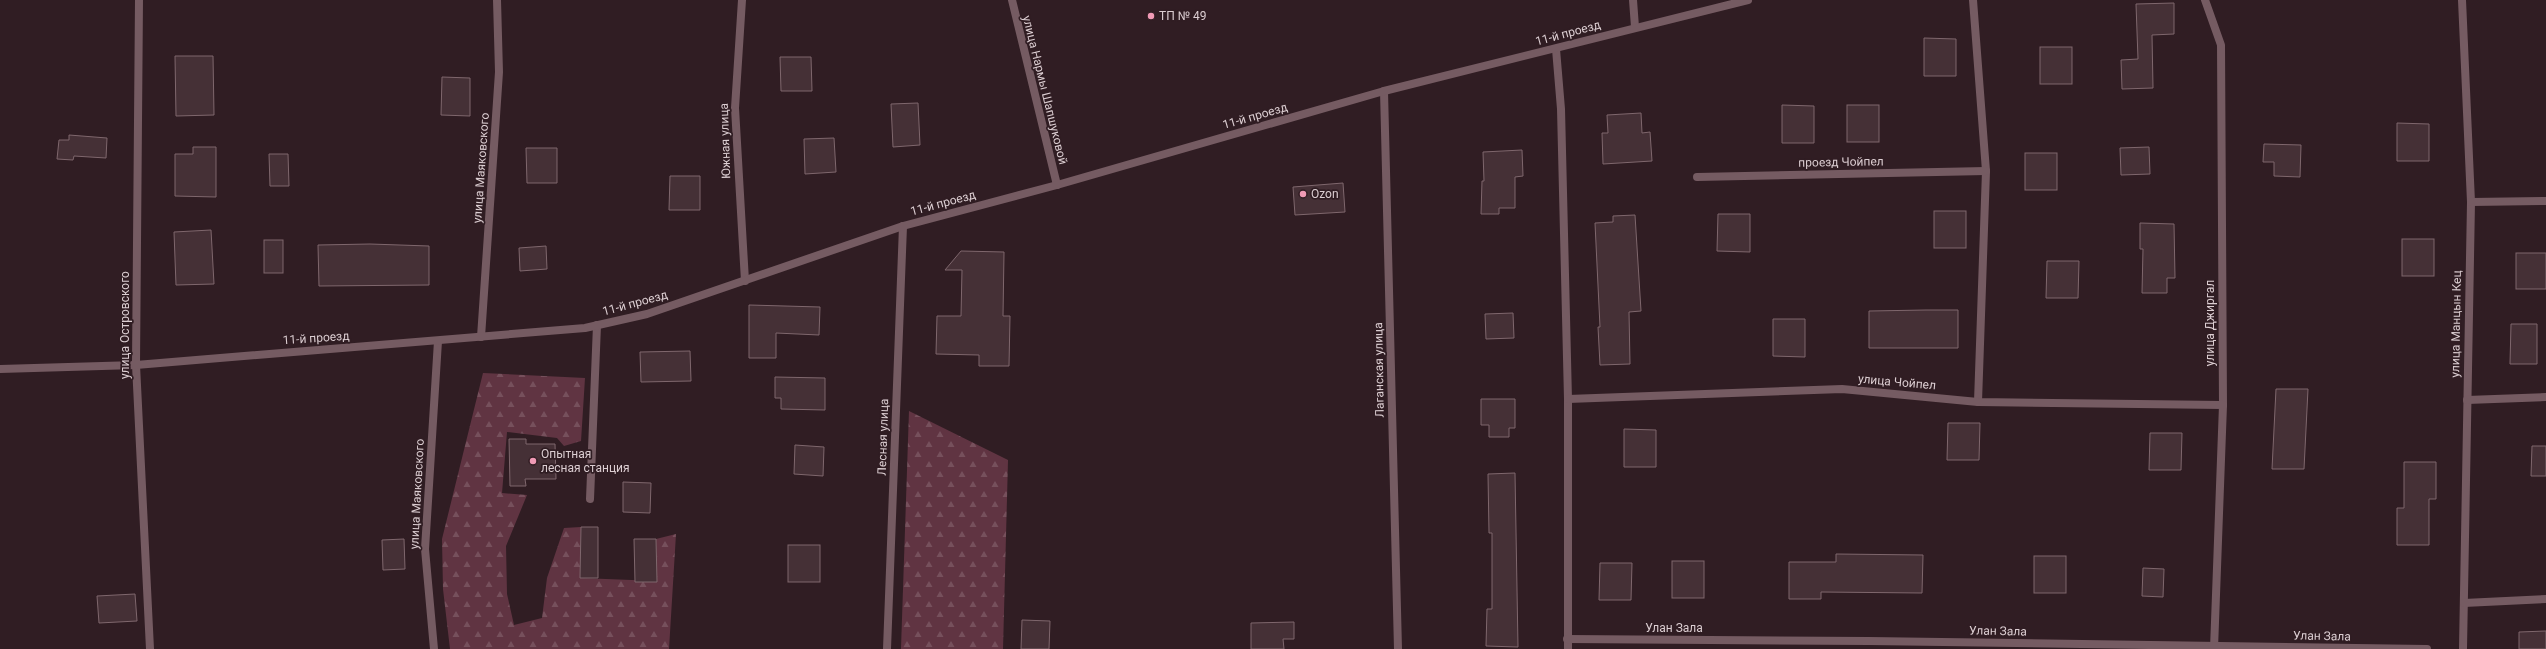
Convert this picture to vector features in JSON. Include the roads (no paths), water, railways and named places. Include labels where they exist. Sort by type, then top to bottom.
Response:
[{"type":"street","name":"улица Островского","points":[[139,0],[136,364],[150,649]]},
{"type":"street","name":"улица Маяковского","points":[[481,338],[499,72],[497,0]]},
{"type":"street","name":"Южная улица","points":[[742,0],[735,108],[745,281]]},
{"type":"street","name":"улица Нармы Шапшуковой","points":[[1012,0],[1056,185]]},
{"type":"street","points":[[1633,0],[1635,27]]},
{"type":"street","name":"11-й проезд","points":[[0,369],[136,364],[481,338],[597,325],[647,314],[904,226],[1056,185],[1384,91],[1556,49],[1635,27],[1748,0]]},
{"type":"street","points":[[1973,0],[1986,172],[1978,402]]},
{"type":"street","name":"улица Джиргал","points":[[2205,0],[2221,45],[2223,406],[2214,648]]},
{"type":"street","name":"улица Манцын Кец","points":[[2462,0],[2471,202],[2463,649]]},
{"type":"street","points":[[1556,49],[1562,109],[1568,399],[1568,649]]},
{"type":"street","name":"Лаганская улица","points":[[1384,91],[1398,649]]},
{"type":"street","name":"проезд Чойпел","points":[[1697,177],[1986,172]]},
{"type":"street","points":[[2471,202],[2546,201]]},
{"type":"street","name":"Лесная улица","points":[[887,649],[904,226]]},
{"type":"street","points":[[590,499],[597,325]]},
{"type":"street","name":"улица Маяковского","points":[[434,649],[425,549],[438,341]]},
{"type":"street","name":"улица Чойпел","points":[[1568,399],[1842,389],[1978,402],[2223,406]]},
{"type":"street","points":[[2467,400],[2546,397]]},
{"type":"street","points":[[2464,603],[2546,599]]},
{"type":"street","name":"Улан Зала","points":[[1568,639],[1869,641],[2214,648],[2427,649]]},
{"type":"place","name":"ТП № 49","points":[[1151,16]]},
{"type":"place","name":"Ozon","points":[[1303,194]]},
{"type":"place","name":"Опытная лесная станция","points":[[533,461]]}]
